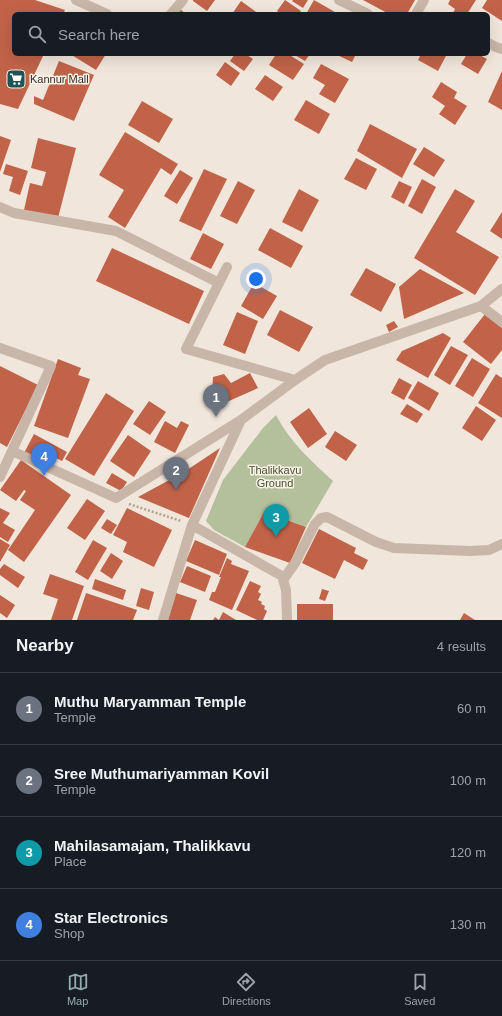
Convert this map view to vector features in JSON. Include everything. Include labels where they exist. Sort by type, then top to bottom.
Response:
[{"type":"street","points":[[76,0],[103,12]]},
{"type":"street","points":[[173,12],[183,0]]},
{"type":"street","points":[[339,0],[364,12]]},
{"type":"street","points":[[417,12],[424,0]]},
{"type":"street","points":[[490,44],[502,49]]},
{"type":"street","points":[[0,208],[14,213],[116,231],[219,283]]},
{"type":"street","points":[[227,267],[186,349],[296,380]]},
{"type":"street","points":[[12,451],[116,498],[241,420],[325,360],[481,306],[502,289]]},
{"type":"street","points":[[481,306],[502,322]]},
{"type":"street","points":[[0,348],[51,366],[0,476]]},
{"type":"street","points":[[163,620],[192,525],[241,420]]},
{"type":"street","points":[[283,580],[295,563],[315,524],[322,518],[327,518],[376,542],[394,548],[470,551],[490,550],[502,544]]},
{"type":"street","points":[[192,525],[282,576],[286,590],[287,620]]},
{"type":"path","points":[[116,498],[132,505],[192,525]]},
{"type":"green space","name":"Thalikkavu Ground","points":[[276,415],[287,434],[309,459],[333,481],[306,527],[264,512],[245,547],[214,530],[206,521],[223,480],[263,428]]},
{"type":"building","name":"Kannur Mall","points":[[0,0],[35,0],[65,10],[64,12],[12,12],[12,56],[43,56],[18,109],[0,104]]},
{"type":"building","points":[[193,0],[215,0],[207,11]]},
{"type":"building","points":[[285,0],[301,11],[278,12],[277,11]]},
{"type":"building","points":[[308,0],[303,8],[292,1]]},
{"type":"building","points":[[314,0],[335,12],[307,12]]},
{"type":"building","points":[[363,0],[415,0],[408,12],[385,12]]},
{"type":"building","points":[[450,0],[476,0],[468,12],[454,12],[455,9],[448,4]]},
{"type":"building","points":[[487,0],[502,0],[502,21],[490,12],[482,8]]},
{"type":"building","points":[[241,1],[256,12],[233,12]]},
{"type":"building","points":[[73,56],[105,56],[96,70]]},
{"type":"building","points":[[234,56],[248,56],[253,59],[244,71],[230,61]]},
{"type":"building","points":[[275,56],[291,56],[304,64],[293,80],[269,65]]},
{"type":"building","points":[[296,56],[309,56],[305,61]]},
{"type":"building","points":[[339,56],[355,56],[352,62]]},
{"type":"building","points":[[420,56],[446,56],[438,71],[418,60]]},
{"type":"building","points":[[466,56],[482,56],[487,59],[478,74],[461,64]]},
{"type":"building","points":[[59,61],[94,75],[74,121],[34,104],[34,96],[43,100]]},
{"type":"building","points":[[225,62],[240,73],[231,86],[216,75]]},
{"type":"building","points":[[321,64],[349,79],[335,103],[319,94],[325,85],[313,78]]},
{"type":"building","points":[[502,71],[502,110],[488,102]]},
{"type":"building","points":[[265,75],[283,87],[273,101],[255,89]]},
{"type":"building","points":[[441,82],[457,92],[454,98],[467,106],[455,125],[439,114],[445,106],[432,97]]},
{"type":"building","points":[[306,100],[330,114],[319,134],[294,120]]},
{"type":"building","points":[[142,101],[173,119],[159,143],[128,125]]},
{"type":"building","points":[[370,124],[417,149],[402,178],[357,151]]},
{"type":"building","points":[[125,132],[178,164],[171,175],[161,168],[125,228],[108,217],[124,190],[99,175]]},
{"type":"building","points":[[0,136],[11,140],[0,172]]},
{"type":"building","points":[[38,138],[76,148],[58,218],[24,210],[30,183],[42,186],[46,172],[31,168]]},
{"type":"building","points":[[424,147],[445,160],[434,177],[413,164]]},
{"type":"building","points":[[356,158],[377,169],[366,190],[344,179]]},
{"type":"building","points":[[6,164],[28,171],[20,195],[9,191],[13,177],[3,174]]},
{"type":"building","points":[[204,169],[227,179],[201,231],[179,221]]},
{"type":"building","points":[[180,170],[193,178],[177,204],[164,196]]},
{"type":"building","points":[[422,179],[436,187],[422,214],[408,206]]},
{"type":"building","points":[[238,181],[255,190],[237,224],[220,216]]},
{"type":"building","points":[[399,181],[412,187],[404,204],[391,197]]},
{"type":"building","points":[[299,189],[319,200],[302,232],[282,222]]},
{"type":"building","points":[[455,189],[475,201],[456,232],[499,257],[475,295],[414,258]]},
{"type":"building","points":[[502,212],[502,239],[490,231]]},
{"type":"building","points":[[270,228],[303,246],[291,268],[258,250]]},
{"type":"building","points":[[203,233],[224,244],[211,269],[190,259]]},
{"type":"building","points":[[112,248],[204,291],[189,324],[96,281]]},
{"type":"building","points":[[366,268],[396,284],[381,312],[350,295]]},
{"type":"building","points":[[420,269],[464,293],[404,319],[399,287]]},
{"type":"building","points":[[254,283],[277,296],[263,319],[241,306]]},
{"type":"building","points":[[280,310],[313,327],[299,352],[267,335]]},
{"type":"building","points":[[237,312],[258,321],[245,354],[223,345]]},
{"type":"building","points":[[485,314],[502,328],[502,350],[491,364],[463,342]]},
{"type":"building","points":[[394,321],[398,327],[389,332],[386,325]]},
{"type":"building","points":[[443,333],[451,338],[428,378],[396,360],[402,351]]},
{"type":"building","points":[[451,346],[468,355],[450,385],[434,375]]},
{"type":"building","points":[[472,358],[490,369],[473,397],[455,386]]},
{"type":"building","points":[[58,359],[81,368],[78,375],[90,379],[68,438],[34,426]]},
{"type":"building","points":[[0,366],[38,385],[7,447],[0,443]]},
{"type":"building","points":[[250,373],[258,388],[211,409],[213,377],[224,374],[231,383]]},
{"type":"building","points":[[496,374],[502,378],[502,418],[478,403]]},
{"type":"building","points":[[399,378],[412,385],[404,400],[391,393]]},
{"type":"building","points":[[418,381],[439,393],[429,411],[408,398]]},
{"type":"building","points":[[106,393],[134,411],[94,476],[65,459]]},
{"type":"building","points":[[149,401],[166,412],[150,435],[133,424]]},
{"type":"building","points":[[407,404],[423,414],[417,423],[400,414]]},
{"type":"building","points":[[476,406],[496,420],[482,441],[462,428]]},
{"type":"building","points":[[309,408],[327,434],[308,448],[290,422]]},
{"type":"building","points":[[165,421],[177,428],[181,421],[189,425],[175,453],[154,442]]},
{"type":"building","points":[[335,431],[357,445],[346,461],[325,447]]},
{"type":"building","points":[[34,434],[67,452],[62,461],[52,456],[47,465],[24,453]]},
{"type":"building","points":[[128,435],[151,451],[134,477],[110,461]]},
{"type":"building","points":[[220,448],[189,518],[138,497],[184,472]]},
{"type":"building","points":[[21,460],[71,495],[24,562],[8,550],[35,510],[20,500],[26,491],[24,490],[16,501],[0,490]]},
{"type":"building","points":[[112,473],[127,482],[121,491],[106,483]]},
{"type":"building","points":[[87,499],[105,511],[85,540],[67,528]]},
{"type":"building","points":[[0,508],[10,513],[3,523],[15,530],[8,542],[0,537]]},
{"type":"building","points":[[127,508],[172,530],[154,567],[123,552],[127,542],[113,535]]},
{"type":"building","points":[[264,512],[306,527],[290,563],[245,547]]},
{"type":"building","points":[[107,519],[117,525],[111,534],[101,528]]},
{"type":"building","points":[[319,529],[356,548],[354,553],[368,560],[363,570],[344,560],[335,579],[302,563]]},
{"type":"building","points":[[0,539],[10,545],[0,562]]},
{"type":"building","points":[[93,540],[107,548],[88,580],[75,572]]},
{"type":"building","points":[[195,540],[227,554],[219,575],[186,561]]},
{"type":"building","points":[[111,553],[123,561],[112,579],[100,571]]},
{"type":"building","points":[[227,558],[232,561],[231,564],[249,571],[232,610],[209,600],[212,592],[215,592],[221,577],[219,577]]},
{"type":"building","points":[[4,564],[25,577],[18,588],[0,575],[0,569]]},
{"type":"building","points":[[187,566],[211,576],[205,592],[180,582]]},
{"type":"building","points":[[50,574],[84,586],[72,620],[51,620],[58,599],[43,594]]},
{"type":"building","points":[[95,579],[126,590],[123,600],[92,589]]},
{"type":"building","points":[[250,581],[261,586],[258,592],[261,594],[258,600],[262,602],[261,604],[265,606],[264,609],[267,611],[263,620],[257,620],[236,610]]},
{"type":"building","points":[[141,588],[154,592],[149,610],[136,606]]},
{"type":"building","points":[[322,589],[329,591],[325,601],[319,599]]},
{"type":"building","points":[[86,593],[137,610],[133,620],[77,620]]},
{"type":"building","points":[[176,593],[197,600],[190,620],[168,620]]},
{"type":"building","points":[[0,595],[15,605],[7,618],[0,613]]},
{"type":"building","points":[[297,604],[333,604],[333,620],[297,620]]},
{"type":"building","points":[[223,612],[236,620],[219,620]]},
{"type":"building","points":[[464,613],[475,620],[460,620]]},
{"type":"place","name":"Kannur Mall","points":[[16,79]]},
{"type":"place","name":"Muthu Maryamman Temple","points":[[216,417]]},
{"type":"place","name":"Star Electronics","points":[[44,476]]},
{"type":"place","name":"Sree Muthumariyamman Kovil","points":[[176,490]]},
{"type":"place","name":"Mahilasamajam, Thalikkavu","points":[[276,537]]}]
